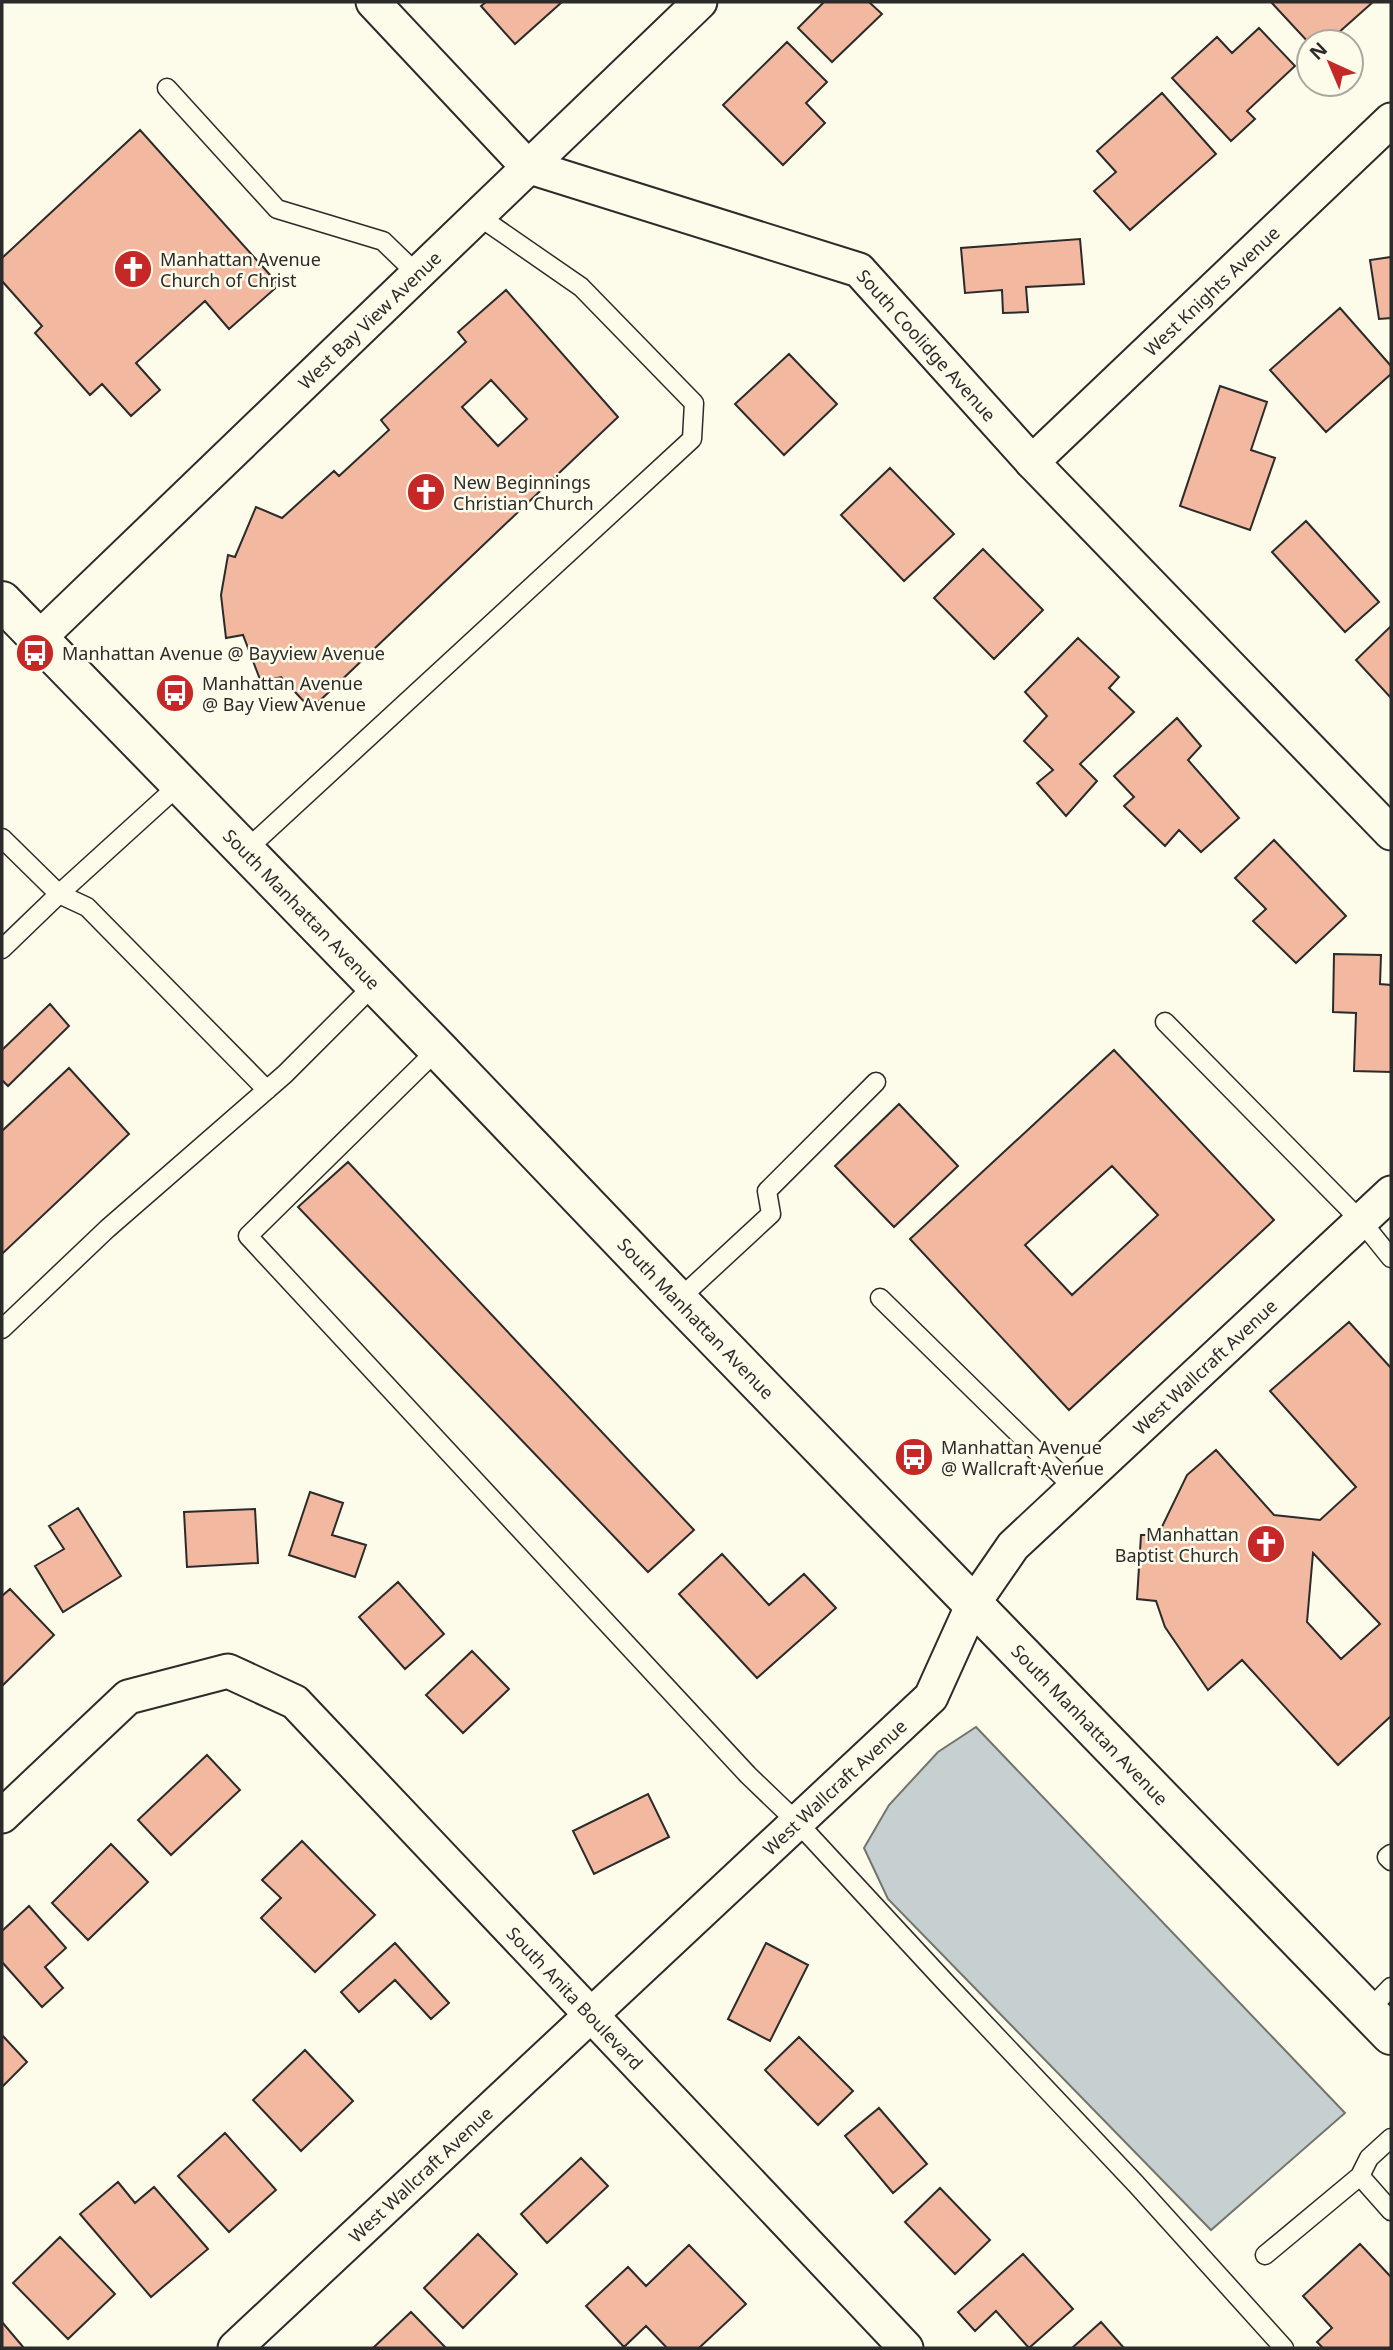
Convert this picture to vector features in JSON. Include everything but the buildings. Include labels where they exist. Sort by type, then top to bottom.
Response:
[{"type":"main road","name":"South Manhattan Avenue","points":[[2,601],[973,1604],[1383,2011]]},
{"type":"street","name":"South Coolidge Avenue","points":[[373,2],[527,166],[859,270],[1032,462],[1391,833]]},
{"type":"street","name":"West Bay View Avenue","points":[[38,639],[700,2]]},
{"type":"street","name":"West Knights Avenue","points":[[1032,462],[1391,120]]},
{"type":"street","name":"West Wallcraft Avenue","points":[[235,2348],[931,1697],[973,1604],[1013,1546],[1391,1193]]},
{"type":"street","name":"South Anita Boulevard","points":[[2,1816],[128,1697],[228,1671],[295,1702],[906,2348]]},
{"type":"lane","points":[[167,88],[277,209],[383,242],[416,273]]},
{"type":"lane","points":[[245,850],[692,439],[694,404],[581,287],[477,215]]},
{"type":"lane","points":[[2,949],[180,784]]},
{"type":"lane","points":[[2,838],[59,894],[87,907],[267,1090]]},
{"type":"lane","points":[[2,1329],[107,1228],[267,1090],[375,984]]},
{"type":"lane","points":[[1165,1023],[1362,1222],[1391,1258]]},
{"type":"lane","points":[[438,1049],[248,1236],[748,1775],[798,1824],[1136,2184],[1284,2348]]},
{"type":"lane","points":[[678,1300],[771,1214],[767,1191],[876,1082]]},
{"type":"lane","points":[[880,1298],[1074,1488]]},
{"type":"lane","points":[[1391,1854],[1387,1857],[1391,1861]]},
{"type":"lane","points":[[1265,2255],[1360,2176],[1369,2158],[1391,2138]]},
{"type":"lane","points":[[1360,2176],[1391,2211]]},
{"type":"shaded area","points":[[976,1727],[1345,2113],[1211,2230],[888,1899],[864,1848],[889,1805],[938,1752]]},
{"type":"place","name":"Manhattan Avenue Church of Christ","points":[[133,269]]},
{"type":"place","name":"New Beginnings Christian Church","points":[[426,492]]},
{"type":"place","name":"Manhattan Avenue @ Bayview Avenue","points":[[35,653]]},
{"type":"place","name":"Manhattan Avenue @ Bay View Avenue","points":[[175,693]]},
{"type":"place","name":"Manhattan Avenue @ Wallcraft Avenue","points":[[914,1457]]},
{"type":"place","name":"Manhattan Baptist Church","points":[[1266,1544]]}]
